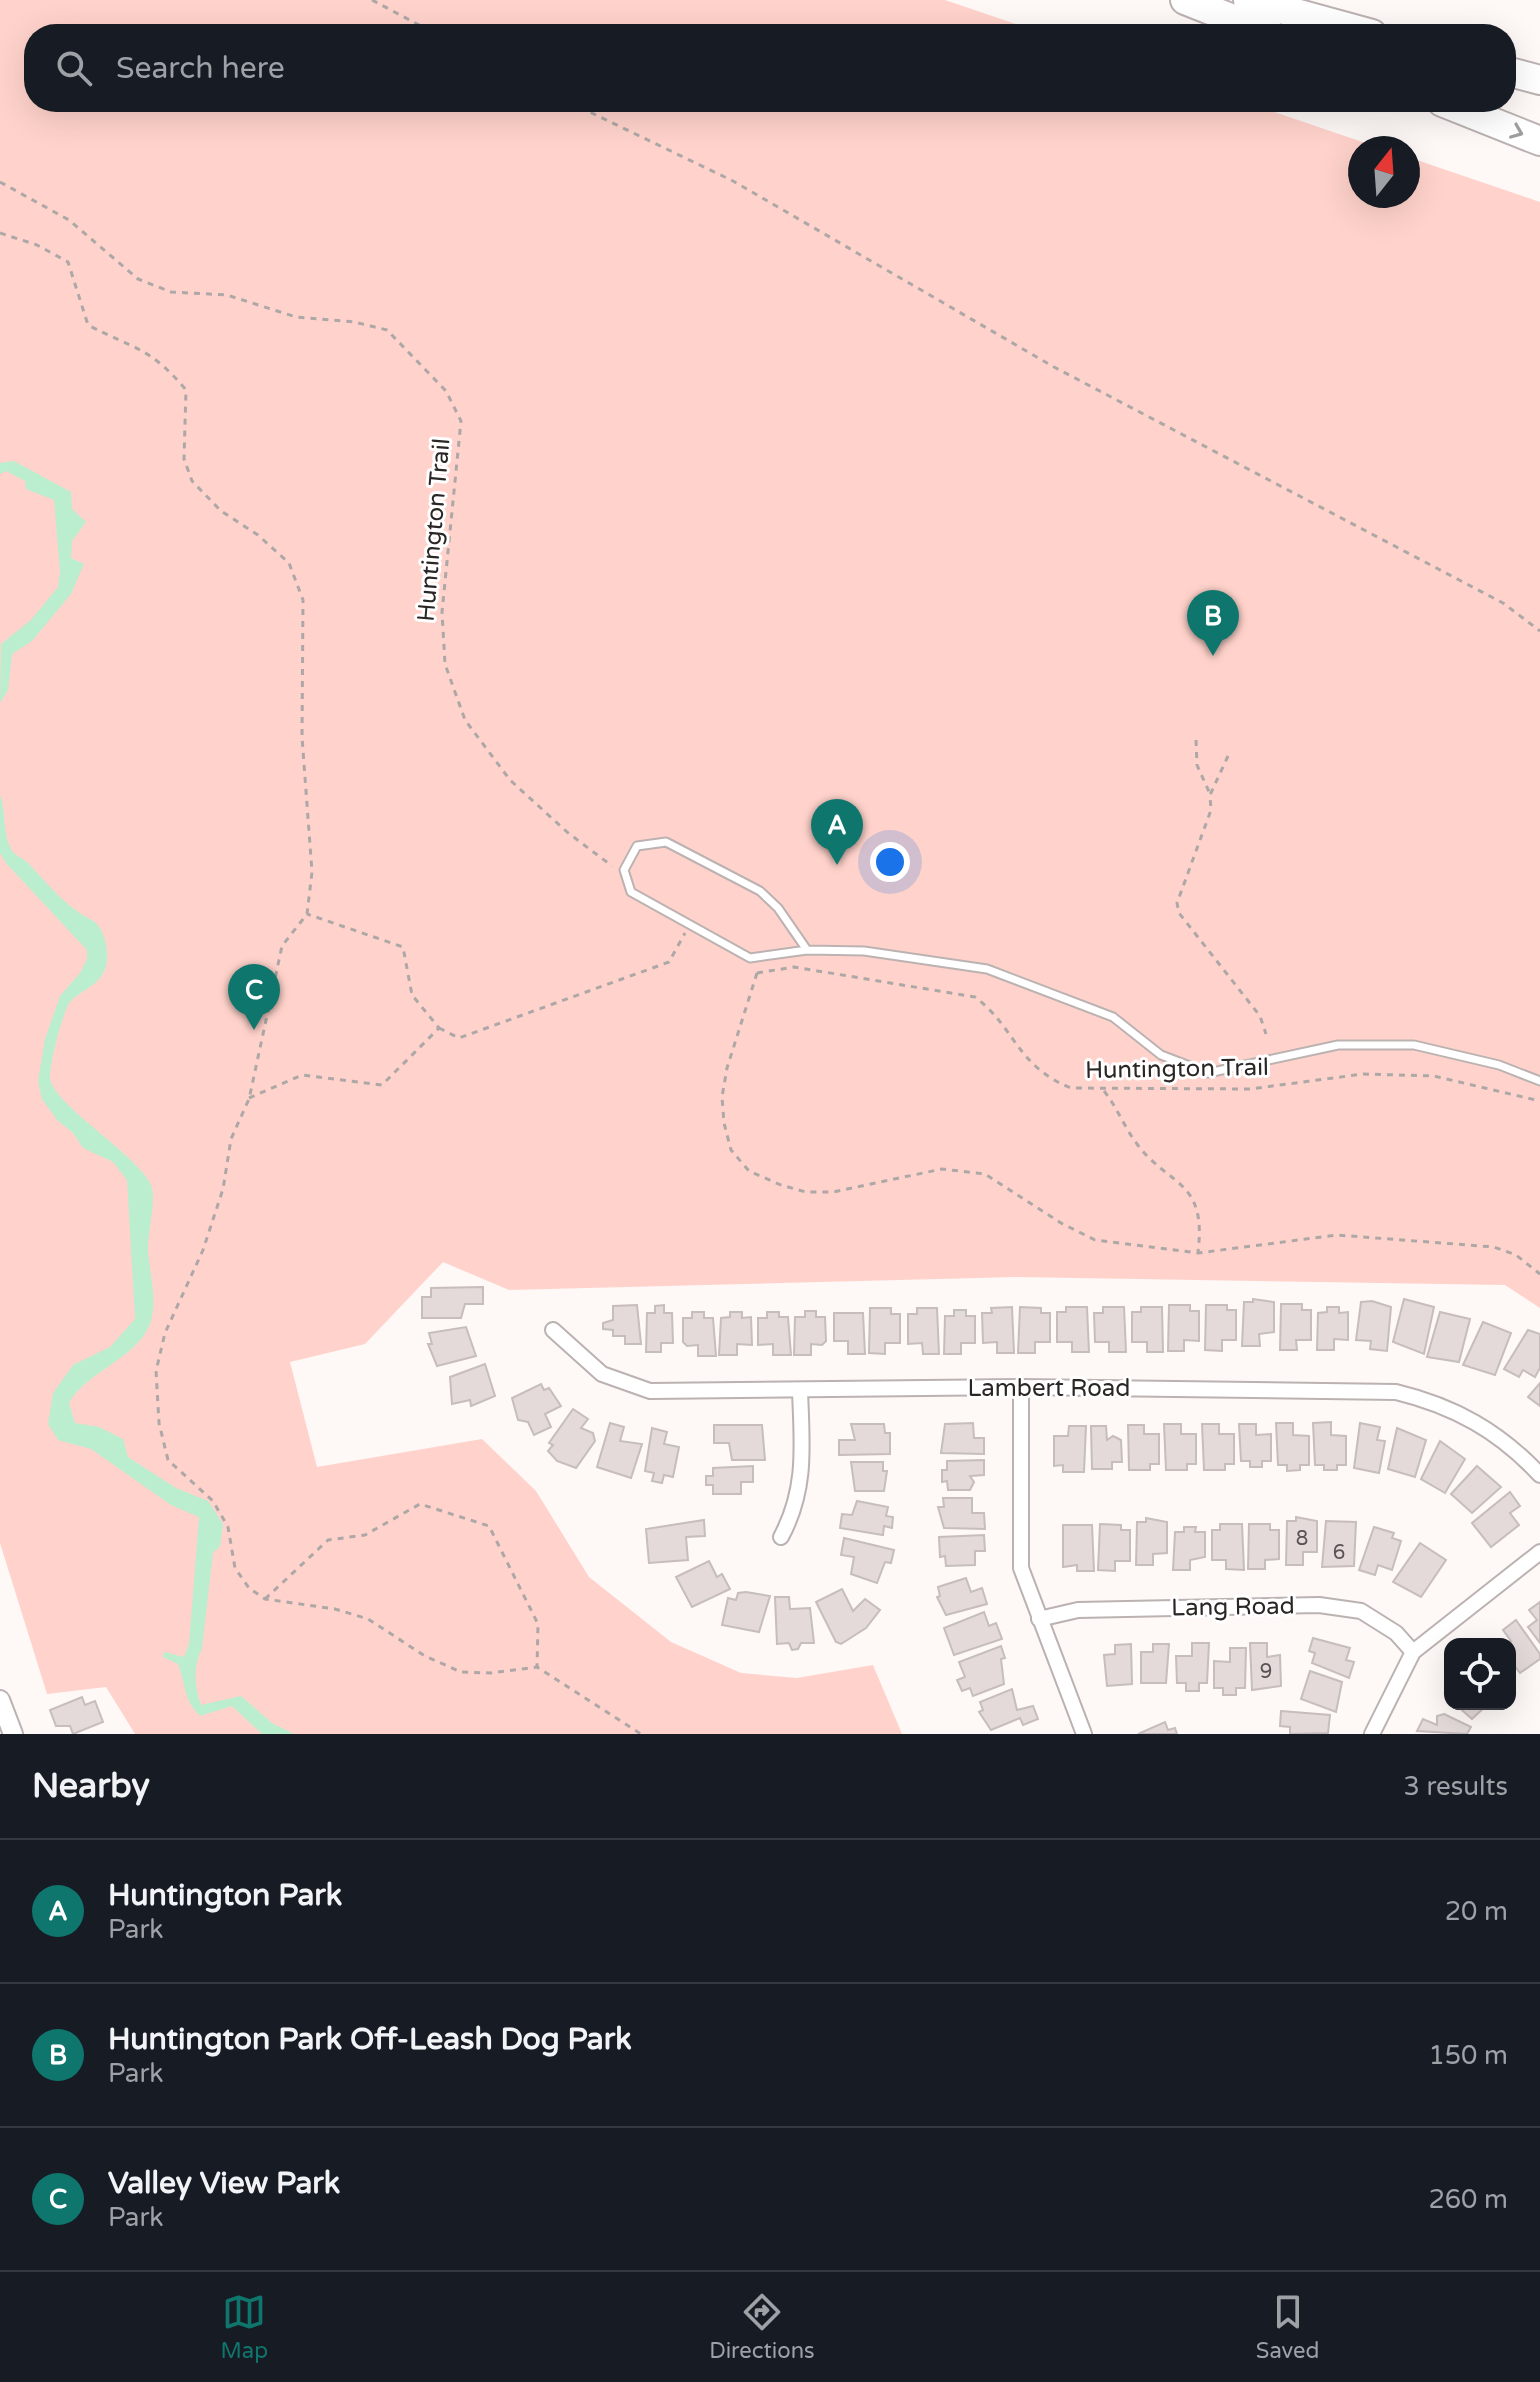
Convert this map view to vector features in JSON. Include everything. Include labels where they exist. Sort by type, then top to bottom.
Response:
[{"type":"highway","points":[[1185,0],[1246,24]]},
{"type":"highway","points":[[1248,0],[1336,24]]},
{"type":"highway","points":[[1516,74],[1540,80]]},
{"type":"highway","points":[[1467,112],[1540,141]]},
{"type":"street","name":"Lambert Road","points":[[553,1330],[602,1374],[638,1390],[1021,1387],[1396,1392],[1428,1400],[1476,1421],[1500,1436],[1540,1475]]},
{"type":"street","points":[[1021,1387],[1021,1568],[1084,1734]]},
{"type":"street","points":[[781,1537],[799,1497],[800,1391]]},
{"type":"street","points":[[1372,1734],[1413,1652],[1540,1552]]},
{"type":"street","name":"Lang Road","points":[[1039,1619],[1078,1610],[1319,1605],[1361,1611],[1396,1633],[1413,1652]]},
{"type":"street","points":[[0,1701],[13,1734]]},
{"type":"lane","points":[[807,950],[778,908],[760,891],[666,842],[637,846],[624,870],[631,892],[750,958],[807,950],[864,951],[987,969],[1113,1017],[1161,1055],[1208,1073],[1338,1045],[1414,1045],[1499,1065],[1540,1081]]},
{"type":"path","points":[[372,0],[417,24]]},
{"type":"path","points":[[590,112],[733,181],[1054,367],[1503,603],[1540,631]]},
{"type":"path","name":"Huntington Trail","points":[[0,182],[69,220],[138,279],[171,292],[227,295],[296,317],[354,322],[387,330],[446,391],[461,421],[442,612],[445,664],[465,720],[510,780],[610,866],[624,870]]},
{"type":"path","points":[[0,233],[37,245],[68,262],[88,325],[136,344],[164,364],[186,390],[184,459],[192,481],[221,511],[258,535],[289,563],[303,600],[302,737],[305,813],[312,872],[307,914],[282,946],[249,1099],[231,1139],[223,1189],[203,1250],[165,1333],[156,1371],[159,1423],[168,1460],[213,1501],[228,1527],[235,1568],[249,1588],[265,1599],[335,1609],[368,1619],[425,1656],[461,1672],[490,1673],[537,1667],[641,1734]]},
{"type":"path","points":[[1196,740],[1197,765],[1210,795],[1211,810],[1177,903],[1179,913],[1260,1016],[1266,1034]]},
{"type":"path","points":[[1210,795],[1228,756]]},
{"type":"path","points":[[307,914],[403,947],[412,995],[439,1028],[459,1038],[669,962],[689,924]]},
{"type":"path","name":"Huntington Trail","points":[[1198,1253],[1095,1240],[1061,1223],[985,1174],[942,1169],[833,1192],[806,1192],[749,1171],[731,1150],[722,1097],[727,1068],[757,973],[794,967],[975,997],[989,1008],[1012,1043],[1048,1079],[1071,1088],[1104,1091],[1134,1086],[1250,1089],[1363,1074],[1434,1076],[1540,1101]]},
{"type":"path","points":[[249,1099],[302,1075],[382,1085],[439,1028]]},
{"type":"path","points":[[1104,1091],[1120,1111],[1137,1145],[1181,1182],[1192,1198],[1200,1232],[1198,1253],[1337,1235],[1494,1247],[1516,1255],[1540,1274]]},
{"type":"path","points":[[265,1599],[328,1540],[365,1535],[420,1504],[489,1526],[538,1624],[537,1667]]},
{"type":"shaded area","points":[[0,0],[945,0],[1016,24],[24,24],[24,112],[1274,112],[1348,137],[1348,208],[1420,208],[1420,161],[1540,202],[1540,1308],[1505,1285],[1017,1277],[509,1290],[443,1262],[365,1344],[290,1362],[317,1467],[482,1439],[536,1491],[589,1577],[671,1642],[741,1673],[797,1678],[873,1665],[902,1734],[135,1734],[106,1687],[47,1694],[0,1543]]},
{"type":"shaded area","points":[[14,461],[71,492],[72,509],[86,522],[72,541],[71,558],[84,564],[71,594],[32,641],[12,654],[8,690],[0,703],[1,644],[31,620],[58,587],[60,572],[54,500],[26,489],[25,481],[6,471],[0,474],[0,463]]},
{"type":"shaded area","points":[[0,795],[7,840],[14,853],[27,862],[66,903],[96,923],[106,945],[107,958],[102,975],[67,1007],[50,1078],[65,1102],[130,1159],[153,1191],[148,1245],[153,1298],[150,1324],[134,1347],[77,1392],[69,1403],[75,1423],[99,1427],[123,1439],[128,1457],[176,1488],[208,1501],[223,1524],[220,1546],[213,1553],[202,1648],[196,1669],[201,1705],[241,1696],[272,1723],[294,1734],[262,1734],[232,1706],[200,1716],[195,1710],[188,1698],[178,1664],[163,1657],[164,1652],[184,1657],[189,1644],[199,1517],[171,1505],[91,1449],[58,1440],[48,1424],[53,1393],[73,1365],[110,1347],[135,1319],[127,1180],[113,1162],[83,1148],[42,1099],[38,1081],[45,1039],[60,996],[80,973],[87,959],[87,950],[5,862],[0,853]]},
{"type":"building","points":[[483,1287],[483,1304],[465,1304],[461,1318],[422,1318],[422,1297],[431,1297],[431,1288]]},
{"type":"building","points":[[1253,1299],[1274,1302],[1274,1332],[1259,1334],[1260,1346],[1242,1346],[1244,1302],[1253,1302]]},
{"type":"building","points":[[1404,1299],[1434,1307],[1424,1354],[1393,1342]]},
{"type":"building","points":[[1372,1301],[1391,1307],[1387,1351],[1370,1349],[1371,1341],[1356,1340],[1361,1302]]},
{"type":"building","points":[[1281,1304],[1302,1304],[1302,1310],[1311,1310],[1311,1340],[1296,1340],[1297,1350],[1280,1350]]},
{"type":"building","points":[[637,1305],[641,1344],[625,1344],[625,1336],[613,1336],[613,1330],[603,1329],[603,1323],[613,1320],[613,1306]]},
{"type":"building","points":[[664,1305],[664,1313],[672,1313],[673,1343],[661,1343],[661,1352],[646,1352],[647,1313],[655,1313],[655,1306]]},
{"type":"building","points":[[1169,1305],[1190,1305],[1190,1311],[1199,1311],[1199,1341],[1184,1340],[1184,1351],[1168,1351]]},
{"type":"building","points":[[1206,1305],[1227,1305],[1227,1310],[1236,1310],[1236,1340],[1222,1340],[1222,1351],[1205,1350]]},
{"type":"building","points":[[1012,1307],[1014,1353],[997,1353],[997,1342],[983,1343],[982,1313],[992,1313],[991,1308]]},
{"type":"building","points":[[1020,1307],[1041,1308],[1041,1313],[1050,1313],[1050,1342],[1035,1342],[1035,1353],[1018,1353]]},
{"type":"building","points":[[1066,1307],[1087,1307],[1089,1352],[1072,1352],[1072,1342],[1057,1342],[1057,1312],[1066,1312]]},
{"type":"building","points":[[1103,1307],[1124,1307],[1126,1352],[1109,1352],[1109,1342],[1095,1342],[1094,1313],[1103,1313]]},
{"type":"building","points":[[1141,1307],[1162,1307],[1163,1352],[1147,1352],[1147,1342],[1132,1342],[1132,1312],[1141,1312]]},
{"type":"building","points":[[1327,1307],[1339,1307],[1339,1313],[1348,1312],[1348,1340],[1334,1339],[1334,1350],[1317,1350],[1318,1313],[1327,1312]]},
{"type":"building","points":[[870,1308],[891,1308],[891,1314],[900,1314],[900,1343],[885,1343],[885,1354],[869,1353]]},
{"type":"building","points":[[917,1308],[937,1308],[939,1354],[923,1354],[922,1343],[908,1344],[908,1314],[917,1314]]},
{"type":"building","points":[[954,1310],[966,1310],[966,1316],[975,1316],[975,1343],[961,1343],[961,1354],[944,1354],[945,1316],[954,1316]]},
{"type":"building","points":[[805,1311],[816,1311],[816,1317],[825,1317],[826,1341],[822,1345],[811,1344],[811,1355],[794,1355],[795,1317],[805,1317]]},
{"type":"building","points":[[692,1312],[704,1312],[704,1318],[713,1318],[716,1356],[698,1356],[698,1345],[687,1346],[683,1342],[683,1318],[692,1318]]},
{"type":"building","points":[[730,1312],[742,1312],[742,1318],[751,1317],[752,1345],[737,1344],[737,1355],[719,1355],[721,1318],[730,1317]]},
{"type":"building","points":[[767,1312],[779,1312],[779,1317],[788,1317],[791,1355],[773,1355],[773,1344],[758,1345],[758,1318],[767,1318]]},
{"type":"building","points":[[1440,1312],[1470,1319],[1459,1362],[1427,1357]]},
{"type":"building","points":[[834,1313],[863,1313],[865,1354],[848,1354],[848,1341],[834,1341]]},
{"type":"building","points":[[1483,1322],[1511,1333],[1495,1375],[1463,1365]]},
{"type":"building","points":[[466,1327],[476,1356],[437,1366],[428,1344],[432,1344],[429,1333]]},
{"type":"building","points":[[1528,1330],[1540,1334],[1540,1368],[1535,1377],[1523,1370],[1519,1377],[1504,1369]]},
{"type":"building","points":[[485,1364],[495,1396],[471,1406],[470,1400],[452,1404],[450,1377]]},
{"type":"building","points":[[1540,1383],[1540,1406],[1528,1397]]},
{"type":"building","points":[[541,1384],[544,1390],[549,1388],[561,1406],[545,1414],[551,1427],[534,1435],[528,1422],[518,1420],[512,1398]]},
{"type":"building","points":[[573,1409],[588,1419],[581,1428],[593,1433],[595,1441],[576,1468],[557,1461],[548,1451],[553,1445],[549,1443]]},
{"type":"building","points":[[1331,1422],[1331,1435],[1346,1436],[1346,1465],[1337,1465],[1337,1470],[1324,1470],[1324,1465],[1315,1465],[1313,1423]]},
{"type":"building","points":[[610,1423],[624,1427],[620,1441],[642,1444],[631,1478],[597,1467]]},
{"type":"building","points":[[973,1423],[974,1438],[984,1438],[984,1454],[941,1453],[945,1424]]},
{"type":"building","points":[[1276,1423],[1293,1423],[1293,1435],[1309,1436],[1309,1465],[1300,1465],[1300,1470],[1287,1471],[1287,1465],[1278,1465]]},
{"type":"building","points":[[1360,1423],[1380,1427],[1377,1440],[1385,1441],[1379,1473],[1354,1468]]},
{"type":"building","points":[[851,1424],[884,1424],[885,1433],[890,1433],[890,1454],[839,1455],[839,1440],[855,1440]]},
{"type":"building","points":[[1164,1424],[1181,1424],[1181,1434],[1196,1434],[1196,1464],[1187,1464],[1187,1470],[1166,1470]]},
{"type":"building","points":[[1202,1424],[1219,1424],[1219,1434],[1234,1434],[1234,1464],[1225,1464],[1225,1470],[1204,1470]]},
{"type":"building","points":[[1239,1424],[1256,1424],[1256,1435],[1271,1434],[1271,1461],[1262,1461],[1262,1467],[1250,1467],[1250,1461],[1241,1461]]},
{"type":"building","points":[[714,1425],[762,1425],[765,1460],[732,1460],[729,1443],[714,1443]]},
{"type":"building","points":[[1128,1425],[1144,1425],[1144,1434],[1159,1434],[1159,1464],[1150,1464],[1150,1470],[1129,1470]]},
{"type":"building","points":[[1069,1426],[1086,1426],[1084,1472],[1063,1472],[1063,1465],[1054,1466],[1054,1436],[1068,1436]]},
{"type":"building","points":[[1091,1426],[1106,1426],[1107,1440],[1113,1436],[1121,1440],[1122,1462],[1112,1462],[1112,1469],[1092,1469]]},
{"type":"building","points":[[652,1428],[667,1432],[664,1444],[679,1447],[673,1477],[664,1475],[662,1483],[652,1481],[654,1473],[645,1471]]},
{"type":"building","points":[[1397,1428],[1426,1440],[1415,1477],[1388,1469]]},
{"type":"building","points":[[1440,1441],[1465,1459],[1445,1493],[1421,1479]]},
{"type":"building","points":[[984,1460],[984,1475],[970,1476],[974,1482],[970,1490],[948,1490],[947,1481],[942,1482],[942,1470],[947,1470],[947,1461]]},
{"type":"building","points":[[851,1462],[883,1462],[883,1471],[887,1471],[884,1491],[855,1491]]},
{"type":"building","points":[[753,1466],[753,1482],[741,1482],[741,1494],[713,1494],[713,1485],[706,1485],[706,1476],[713,1476],[713,1468]]},
{"type":"building","points":[[1477,1466],[1501,1487],[1472,1513],[1451,1494]]},
{"type":"building","points":[[1510,1492],[1520,1506],[1510,1513],[1519,1525],[1491,1547],[1472,1523]]},
{"type":"building","points":[[943,1498],[972,1498],[972,1513],[984,1513],[985,1529],[944,1528],[938,1507],[944,1507]]},
{"type":"building","points":[[857,1501],[888,1507],[886,1516],[893,1517],[892,1528],[884,1526],[883,1535],[840,1528],[842,1514],[852,1515]]},
{"type":"building","points":[[1296,1517],[1317,1521],[1317,1552],[1303,1552],[1303,1565],[1286,1565],[1287,1521],[1296,1521]]},
{"type":"building","points":[[1146,1518],[1167,1522],[1167,1553],[1153,1554],[1153,1565],[1136,1565],[1137,1522],[1146,1522]]},
{"type":"building","points":[[704,1520],[705,1536],[686,1537],[688,1560],[649,1563],[646,1529]]},
{"type":"building","points":[[1326,1521],[1356,1522],[1354,1566],[1322,1567]]},
{"type":"building","points":[[1100,1524],[1121,1525],[1121,1530],[1130,1530],[1130,1561],[1115,1561],[1115,1571],[1098,1570]]},
{"type":"building","points":[[1220,1524],[1242,1524],[1244,1570],[1226,1569],[1226,1560],[1212,1560],[1212,1530],[1220,1530]]},
{"type":"building","points":[[1249,1524],[1270,1524],[1270,1530],[1279,1530],[1279,1559],[1265,1560],[1265,1569],[1248,1569]]},
{"type":"building","points":[[1063,1525],[1092,1525],[1094,1571],[1077,1571],[1077,1565],[1063,1567]]},
{"type":"building","points":[[1184,1527],[1196,1527],[1195,1532],[1205,1532],[1205,1557],[1190,1560],[1190,1570],[1173,1570],[1175,1532],[1184,1532]]},
{"type":"building","points":[[1374,1527],[1394,1533],[1392,1538],[1401,1541],[1392,1570],[1378,1565],[1375,1575],[1359,1570]]},
{"type":"building","points":[[984,1535],[985,1551],[975,1551],[975,1565],[946,1566],[945,1556],[940,1557],[939,1537]]},
{"type":"building","points":[[844,1538],[894,1550],[891,1563],[885,1562],[877,1583],[851,1574],[854,1557],[841,1555]]},
{"type":"building","points":[[1420,1543],[1446,1560],[1421,1597],[1393,1582]]},
{"type":"building","points":[[709,1561],[717,1577],[722,1574],[730,1589],[692,1607],[676,1577]]},
{"type":"building","points":[[966,1578],[971,1592],[982,1588],[987,1604],[946,1615],[937,1597],[940,1596],[938,1587]]},
{"type":"building","points":[[842,1589],[853,1611],[865,1599],[880,1610],[866,1628],[841,1644],[836,1642],[816,1602]]},
{"type":"building","points":[[738,1593],[770,1596],[759,1632],[722,1625],[728,1598],[736,1600]]},
{"type":"building","points":[[775,1597],[789,1597],[790,1609],[810,1608],[814,1643],[801,1643],[798,1649],[792,1650],[789,1643],[777,1644]]},
{"type":"building","points":[[1540,1602],[1540,1643],[1528,1627],[1537,1620],[1529,1610]]},
{"type":"building","points":[[984,1612],[989,1626],[996,1623],[1002,1639],[954,1655],[944,1628]]},
{"type":"building","points":[[1516,1620],[1540,1654],[1540,1659],[1520,1673],[1516,1668],[1516,1638],[1509,1638],[1503,1630]]},
{"type":"building","points":[[1313,1638],[1350,1648],[1346,1660],[1354,1662],[1349,1678],[1312,1663],[1315,1653],[1309,1651]]},
{"type":"building","points":[[1192,1643],[1209,1643],[1207,1683],[1199,1683],[1199,1691],[1186,1691],[1186,1683],[1177,1683],[1176,1656],[1192,1656]]},
{"type":"building","points":[[1250,1643],[1267,1643],[1267,1657],[1280,1655],[1281,1686],[1252,1690]]},
{"type":"building","points":[[1131,1644],[1132,1684],[1107,1686],[1104,1655],[1115,1654],[1115,1645]]},
{"type":"building","points":[[1153,1644],[1169,1644],[1166,1683],[1141,1683],[1141,1652],[1153,1652]]},
{"type":"building","points":[[1001,1646],[1005,1658],[1001,1659],[1004,1684],[973,1696],[970,1688],[962,1691],[957,1680],[965,1677],[959,1662]]},
{"type":"building","points":[[1230,1648],[1246,1648],[1245,1688],[1236,1688],[1236,1695],[1223,1695],[1223,1688],[1214,1688],[1214,1661],[1230,1662]]},
{"type":"building","points":[[1310,1671],[1342,1682],[1336,1712],[1301,1699]]},
{"type":"building","points":[[1012,1689],[1017,1710],[1033,1706],[1038,1719],[1023,1725],[1020,1718],[991,1730],[979,1712],[983,1710],[980,1702]]},
{"type":"building","points":[[82,1697],[85,1705],[95,1701],[103,1722],[73,1734],[70,1726],[56,1726],[50,1710]]},
{"type":"building","points":[[1462,1710],[1482,1710],[1472,1719]]},
{"type":"building","points":[[1281,1711],[1330,1715],[1328,1733],[1290,1734],[1290,1727],[1280,1726]]},
{"type":"building","points":[[1444,1714],[1471,1727],[1467,1734],[1417,1731],[1423,1719],[1437,1725],[1437,1716]]},
{"type":"building","points":[[1165,1722],[1168,1730],[1175,1728],[1177,1734],[1138,1734]]},
{"type":"place","name":"Huntington Park Off-Leash Dog Park","points":[[1213,656]]},
{"type":"place","name":"Huntington Park","points":[[837,865]]},
{"type":"place","name":"Valley View Park","points":[[254,1030]]}]
